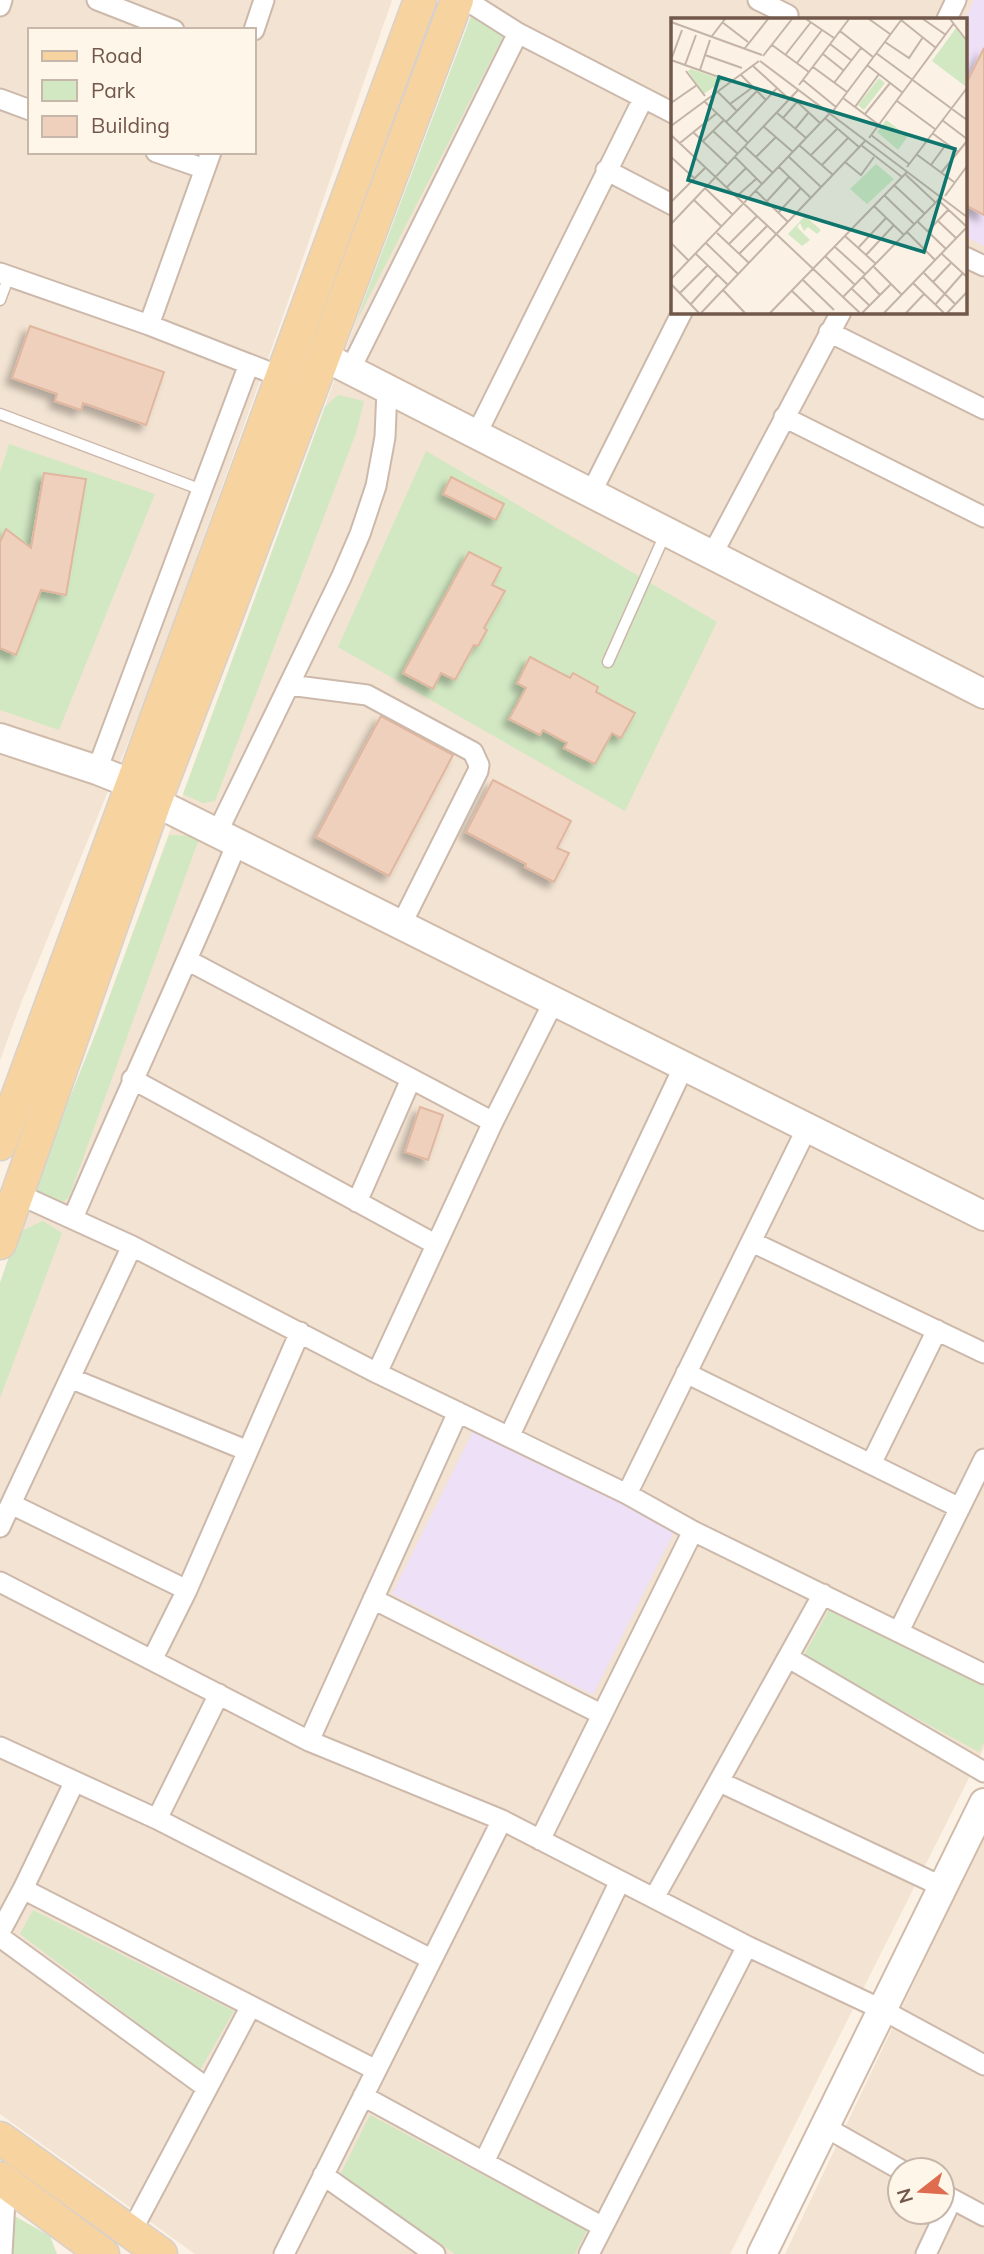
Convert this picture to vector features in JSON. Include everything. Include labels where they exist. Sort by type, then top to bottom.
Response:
[{"type":"main road","points":[[0,1144],[143,793],[212,612],[235,548],[282,377],[420,0]]},
{"type":"main road","points":[[235,548],[336,363],[458,0]]},
{"type":"main road","points":[[0,1243],[18,1194],[143,793]]},
{"type":"main road","points":[[0,2138],[161,2254]]},
{"type":"main road","points":[[1,2178],[103,2254]]},
{"type":"street","points":[[0,6],[2,0]]},
{"type":"street","points":[[97,0],[169,28]]},
{"type":"street","points":[[255,28],[264,0]]},
{"type":"street","points":[[458,0],[491,6],[518,33],[671,112]]},
{"type":"street","points":[[758,0],[789,11]]},
{"type":"street","points":[[947,18],[956,0]]},
{"type":"street","points":[[518,33],[336,363],[984,694]]},
{"type":"street","points":[[0,99],[28,109]]},
{"type":"street","points":[[476,435],[643,99]]},
{"type":"street","points":[[149,325],[208,161],[168,154]]},
{"type":"street","points":[[606,170],[671,204]]},
{"type":"street","points":[[967,258],[984,266]]},
{"type":"street","points":[[5,274],[149,325],[282,377]]},
{"type":"street","points":[[591,493],[681,313]]},
{"type":"street","points":[[712,555],[840,313]]},
{"type":"street","points":[[829,332],[984,409]]},
{"type":"street","points":[[97,770],[249,364]]},
{"type":"street","points":[[73,1218],[132,1079],[189,961],[227,838],[289,685],[341,578],[364,522],[376,486],[385,438],[387,389]]},
{"type":"street","points":[[784,417],[984,517]]},
{"type":"street","points":[[289,685],[367,695],[477,757],[478,771],[401,925]]},
{"type":"street","points":[[0,738],[97,770],[227,838],[984,1216]]},
{"type":"street","points":[[189,961],[493,1122]]},
{"type":"street","points":[[377,1373],[493,1122],[554,1001]]},
{"type":"street","points":[[509,1437],[684,1066]]},
{"type":"street","points":[[132,1079],[435,1244]]},
{"type":"street","points":[[358,1202],[411,1079]]},
{"type":"street","points":[[627,1494],[807,1128]]},
{"type":"street","points":[[18,1194],[132,1246],[377,1373],[627,1494],[694,1531],[984,1674]]},
{"type":"street","points":[[752,1242],[984,1353]]},
{"type":"street","points":[[0,1527],[132,1246]]},
{"type":"street","points":[[871,1464],[937,1331]]},
{"type":"street","points":[[152,1660],[187,1590],[300,1332]]},
{"type":"street","points":[[687,1373],[960,1508]]},
{"type":"street","points":[[70,1378],[248,1451]]},
{"type":"street","points":[[309,1741],[458,1412]]},
{"type":"street","points":[[899,1631],[984,1460]]},
{"type":"street","points":[[11,1504],[187,1590]]},
{"type":"street","points":[[540,1840],[694,1531]]},
{"type":"street","points":[[2,1590],[152,1660],[309,1741],[502,1821],[747,1946],[881,2009],[984,2065]]},
{"type":"street","points":[[654,1898],[822,1594]]},
{"type":"street","points":[[373,1599],[601,1714]]},
{"type":"street","points":[[789,1658],[984,1772]]},
{"type":"street","points":[[157,1819],[219,1694]]},
{"type":"street","points":[[0,1747],[157,1819],[431,1959]]},
{"type":"street","points":[[720,1782],[943,1887]]},
{"type":"street","points":[[0,1932],[74,1783]]},
{"type":"street","points":[[762,2254],[984,1803]]},
{"type":"street","points":[[284,2254],[502,1821]]},
{"type":"street","points":[[484,2162],[620,1881]]},
{"type":"street","points":[[23,1889],[376,2070]]},
{"type":"street","points":[[0,1937],[207,2088]]},
{"type":"street","points":[[589,2254],[747,1946]]},
{"type":"street","points":[[131,2232],[251,2006]]},
{"type":"street","points":[[363,2095],[603,2227]]},
{"type":"street","points":[[825,2127],[886,2162]]},
{"type":"street","points":[[324,2175],[435,2254]]},
{"type":"street","points":[[1,2178],[5,2200],[2,2254]]},
{"type":"street","points":[[956,2202],[984,2216]]},
{"type":"street","points":[[926,2254],[936,2226]]},
{"type":"lane","points":[[0,300],[5,274]]},
{"type":"lane","points":[[0,414],[202,490]]},
{"type":"lane","points":[[608,662],[666,532]]},
{"type":"shaded area","points":[[0,0],[392,0],[282,319],[145,701],[0,1060]]},
{"type":"shaded area","points":[[478,0],[984,0],[984,1748],[730,2254],[195,2254],[0,2114],[0,1283],[35,1185],[99,1025],[355,324]]},
{"type":"shaded area","points":[[974,0],[984,0],[984,246],[967,237],[966,18]]},
{"type":"shaded area","points":[[474,1429],[675,1530],[593,1695],[392,1594]]},
{"type":"shaded area","points":[[984,1839],[984,2254],[785,2254],[955,1896]]},
{"type":"green space","points":[[473,11],[507,29],[355,324]]},
{"type":"green space","points":[[338,395],[364,401],[356,433],[215,801],[203,803],[183,794],[325,407]]},
{"type":"green space","points":[[9,444],[155,494],[59,730],[0,710],[0,472]]},
{"type":"green space","points":[[426,451],[717,622],[625,811],[338,647]]},
{"type":"green space","points":[[169,835],[200,836],[69,1197],[62,1203],[38,1192],[35,1185],[99,1025]]},
{"type":"green space","points":[[43,1221],[62,1233],[0,1398],[0,1283],[17,1233]]},
{"type":"green space","points":[[832,1604],[984,1686],[984,1742],[979,1752],[803,1657]]},
{"type":"green space","points":[[33,1910],[234,2011],[200,2070],[20,1934]]},
{"type":"green space","points":[[370,2115],[587,2230],[575,2254],[455,2254],[340,2175]]},
{"type":"green space","points":[[11,2214],[50,2236],[57,2254],[10,2254]]},
{"type":"building","points":[[984,48],[984,215],[967,206],[967,82]]},
{"type":"building","points":[[30,326],[164,372],[146,425],[83,403],[81,410],[55,401],[57,394],[12,378]]},
{"type":"building","points":[[44,473],[86,479],[66,595],[41,590],[16,655],[0,648],[0,542],[6,529],[31,548]]},
{"type":"building","points":[[451,477],[504,504],[496,520],[443,494]]},
{"type":"building","points":[[469,552],[501,568],[492,585],[505,591],[484,628],[487,630],[478,646],[474,645],[455,680],[441,673],[433,689],[403,673]]},
{"type":"building","points":[[530,657],[570,678],[573,673],[598,687],[596,692],[635,713],[621,738],[612,733],[595,764],[564,748],[567,743],[543,730],[540,735],[509,719],[526,688],[517,683]]},
{"type":"building","points":[[381,716],[453,755],[389,876],[316,837]]},
{"type":"building","points":[[493,780],[571,821],[557,848],[569,853],[554,882],[466,832]]},
{"type":"building","points":[[420,1107],[443,1115],[428,1160],[405,1152]]}]
